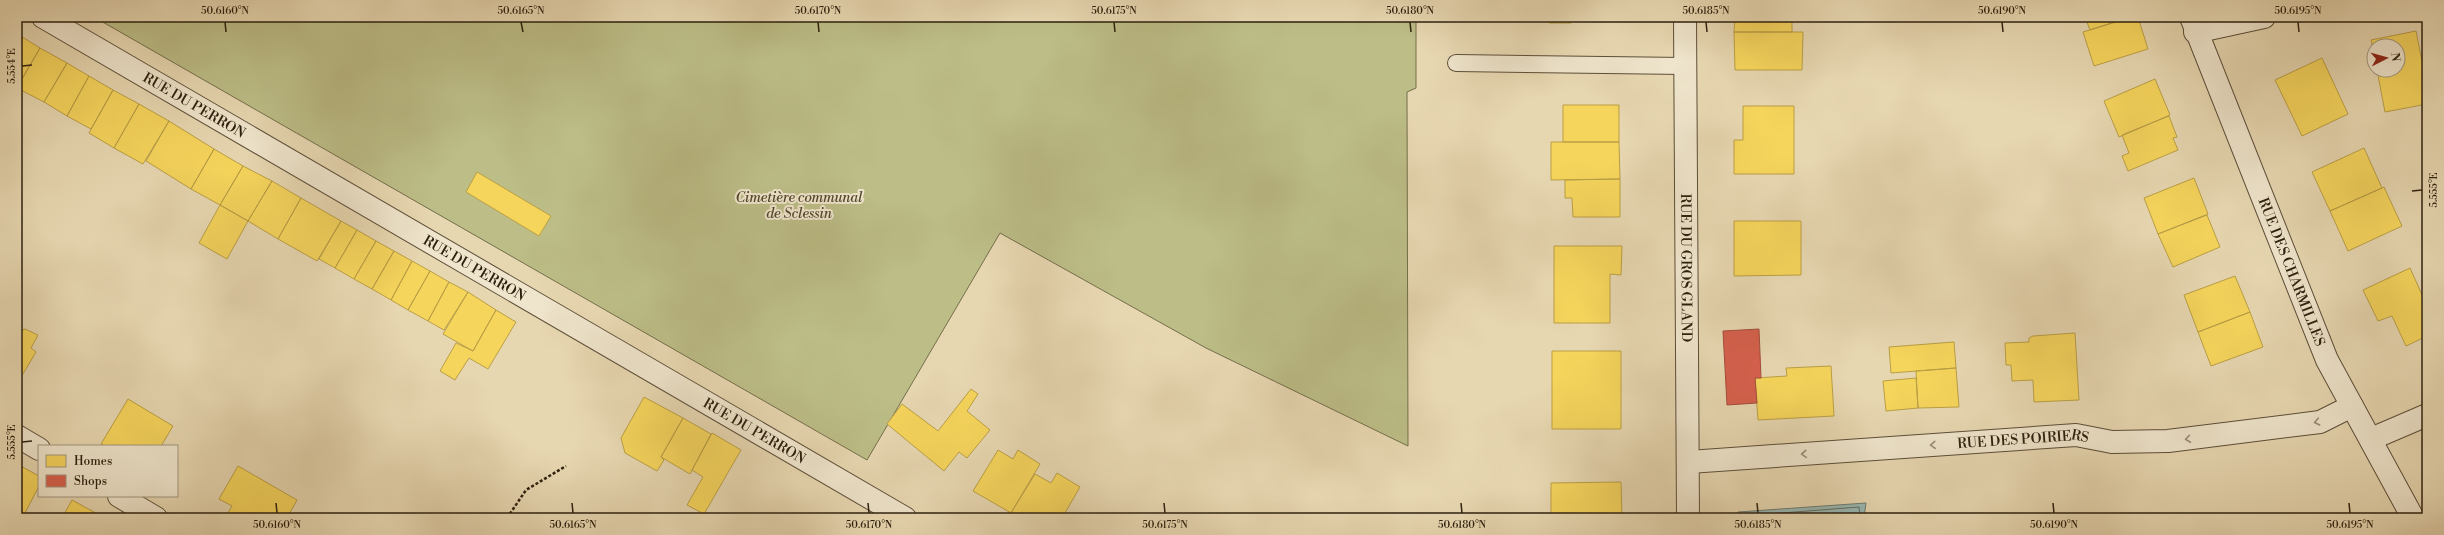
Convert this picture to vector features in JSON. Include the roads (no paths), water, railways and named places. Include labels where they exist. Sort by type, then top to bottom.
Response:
[{"type":"street","name":"RUE DU PERRON","points":[[43,17],[905,518]]},
{"type":"street","name":"RUE DU GROS GLAND","points":[[1685,17],[1689,462],[1688,518]]},
{"type":"street","points":[[2193,25],[2264,17]]},
{"type":"street","name":"RUE DES CHARMILLES","points":[[2193,25],[2327,360],[2413,518]]},
{"type":"street","name":"RUE DES POIRIERS","points":[[1689,462],[2076,435],[2112,442],[2168,442],[2320,422],[2352,406]]},
{"type":"street","points":[[2371,439],[2427,415]]},
{"type":"street","points":[[17,436],[38,448]]},
{"type":"street","points":[[120,497],[156,518]]},
{"type":"lane","points":[[1456,63],[1685,66]]},
{"type":"water","points":[[1866,503],[1864,518],[1737,518],[1738,512]]},
{"type":"park label","name":"Cimetière communal de Sclessin","points":[[799,206]]}]
